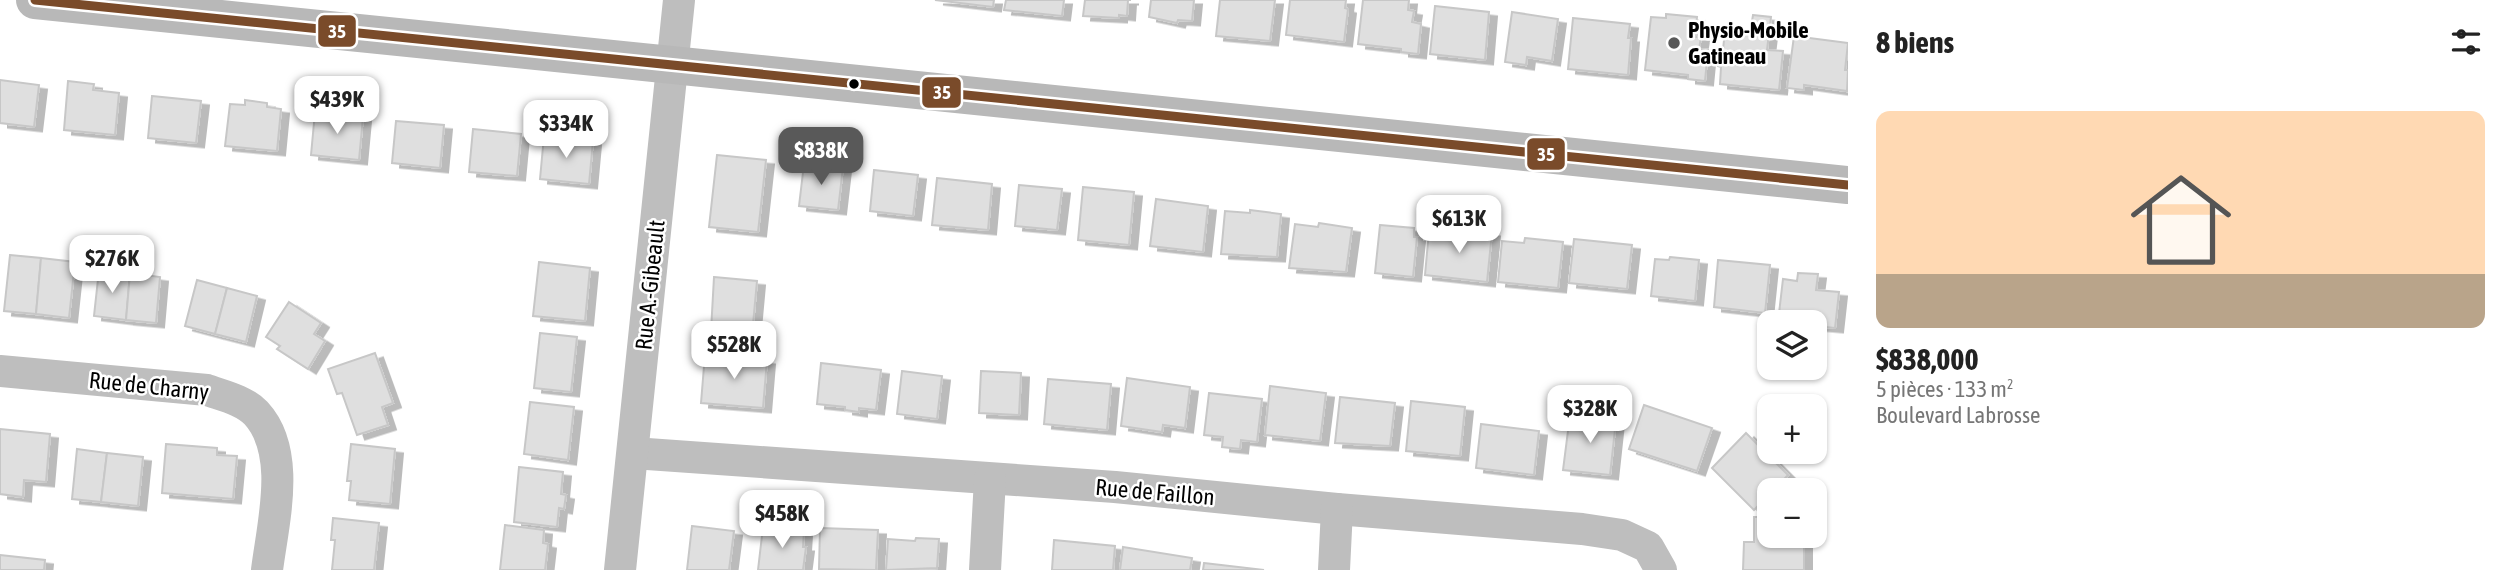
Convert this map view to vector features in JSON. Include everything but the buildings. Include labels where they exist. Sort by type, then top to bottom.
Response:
[{"type":"main road","points":[[35,0],[1848,185]]},
{"type":"street","name":"Rue A.-Gibeault","points":[[620,570],[679,0]]},
{"type":"street","name":"Rue de Charny","points":[[0,371],[207,390],[237,400],[255,413],[270,436],[278,465],[267,570]]},
{"type":"street","name":"Rue de Faillon","points":[[633,453],[1115,487],[1583,529],[1622,534],[1648,547],[1661,570]]},
{"type":"street","points":[[985,570],[990,479]]},
{"type":"street","points":[[1334,570],[1338,509]]},
{"type":"transit line","name":"35","points":[[35,0],[1848,185]]},
{"type":"place","name":"Physio-Mobile Gatineau","points":[[1674,43]]}]
